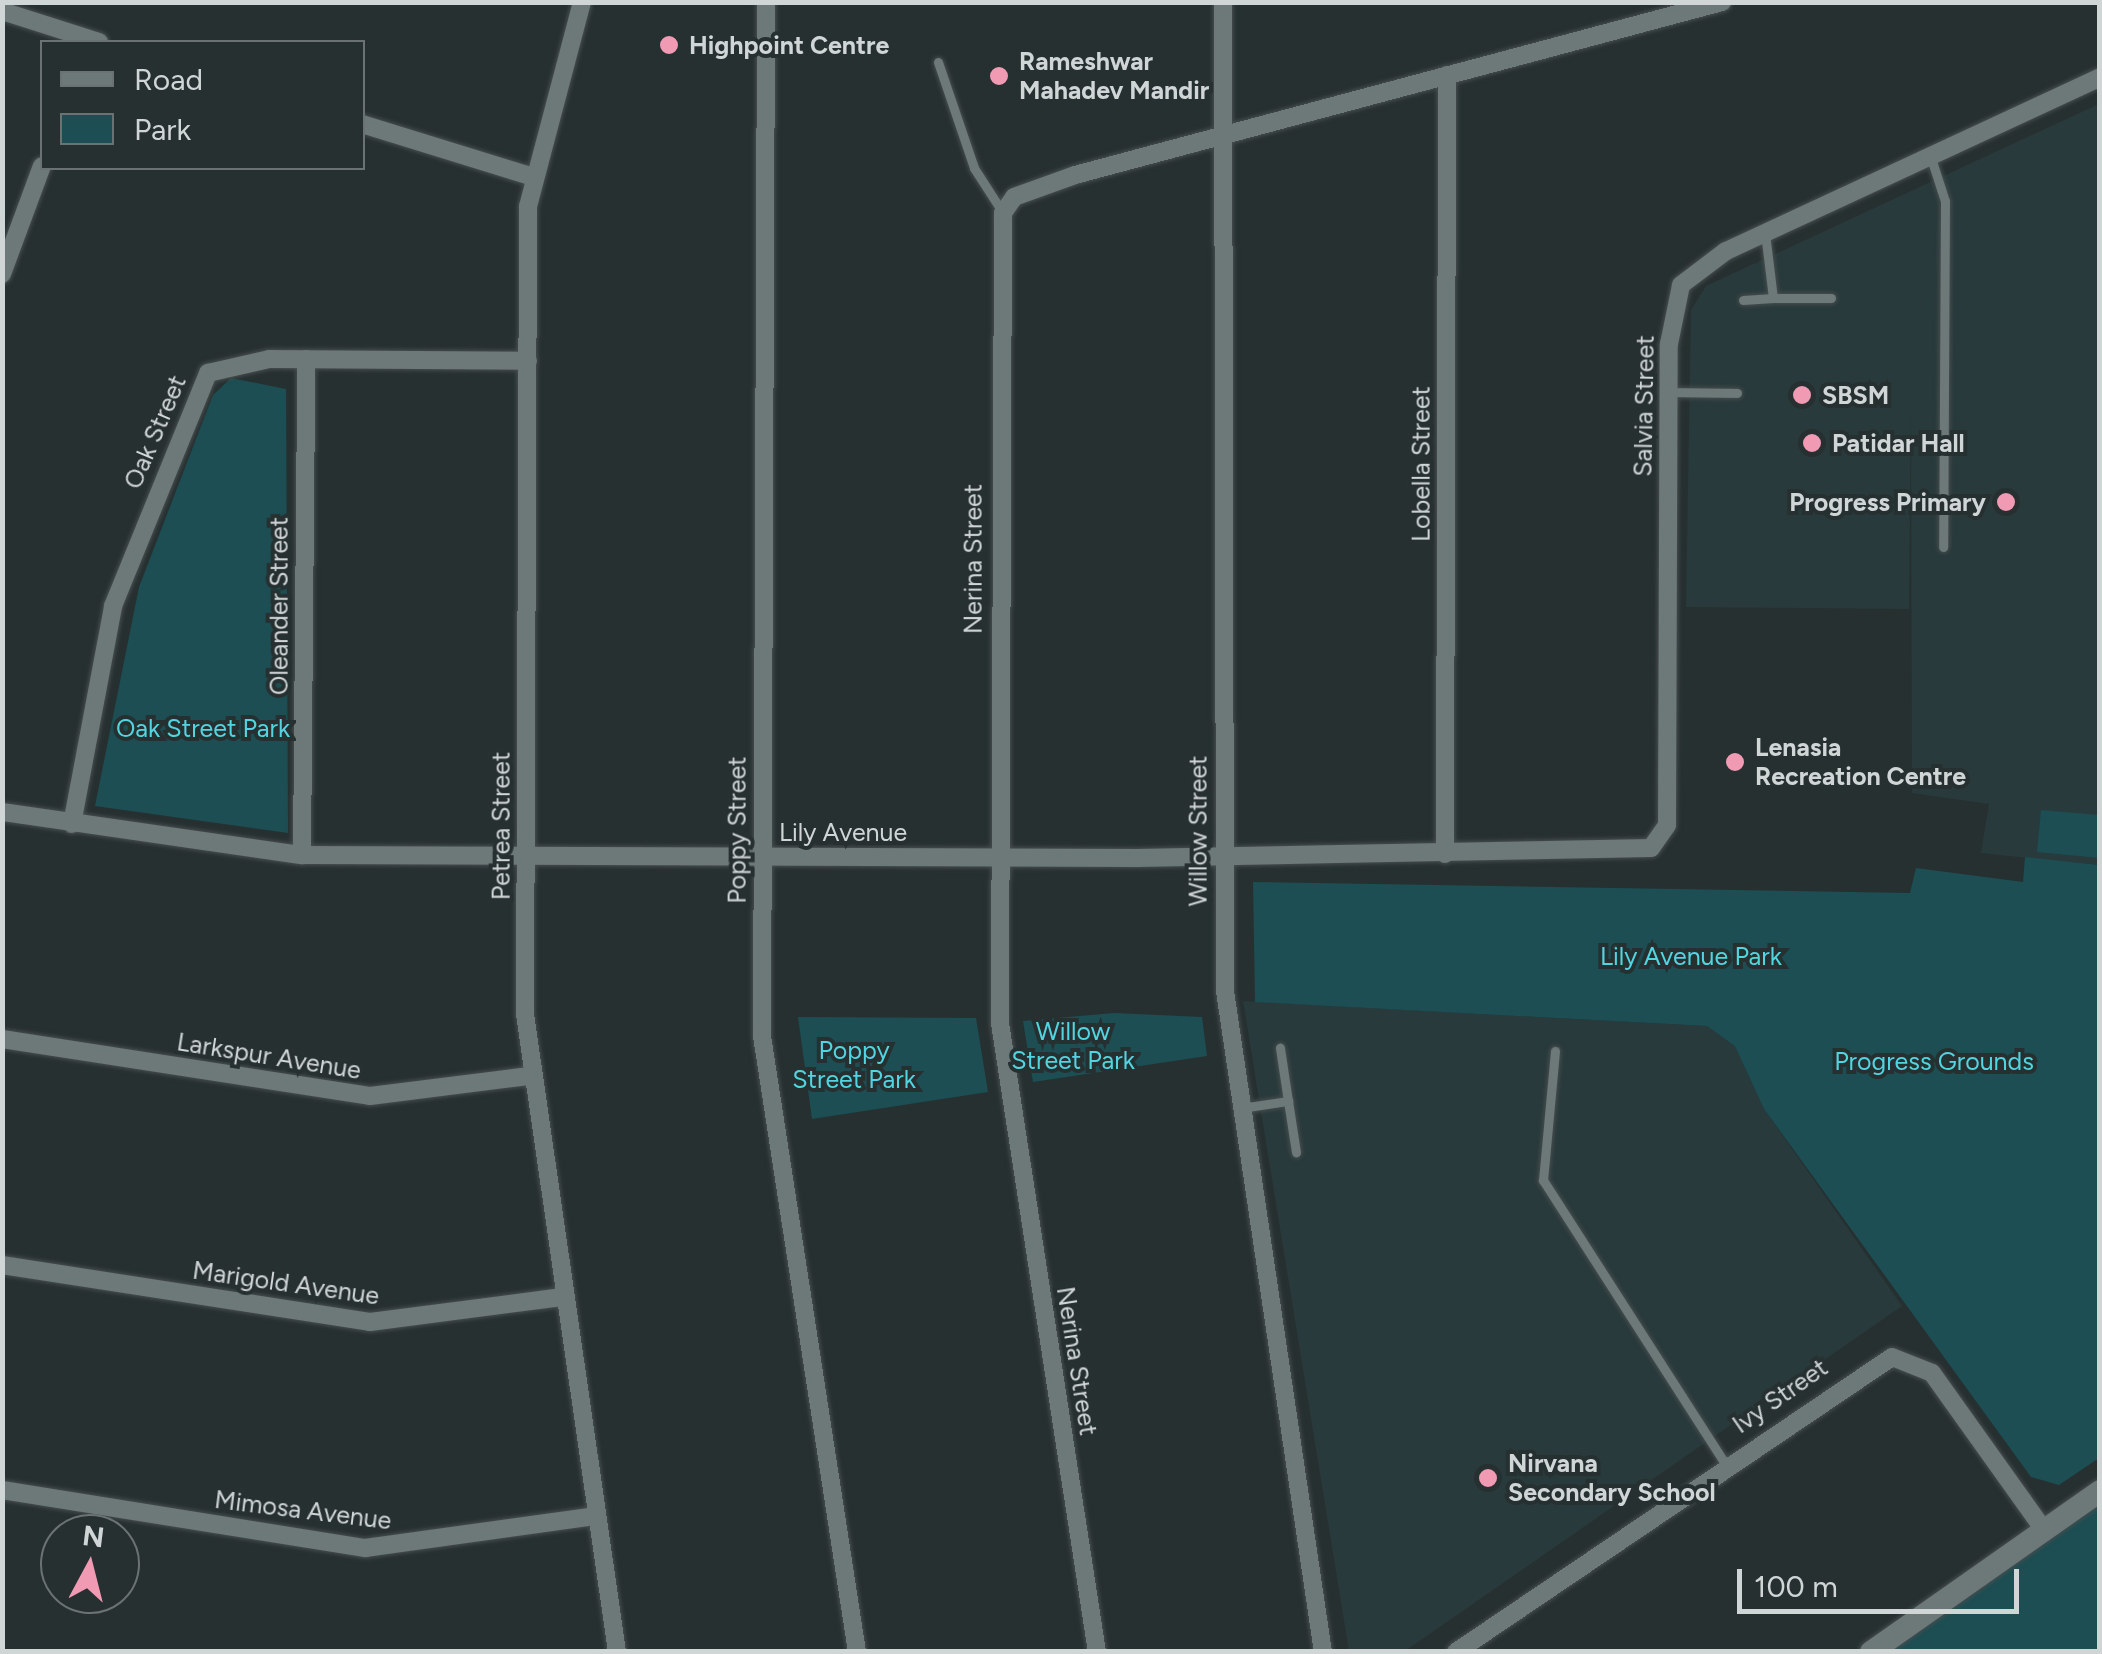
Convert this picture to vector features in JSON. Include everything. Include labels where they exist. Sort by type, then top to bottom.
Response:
[{"type":"street","name":"Petrea Street","points":[[582,2],[530,176],[528,1076],[617,1652]]},
{"type":"street","name":"Poppy Street","points":[[766,2],[764,1054],[857,1652]]},
{"type":"street","name":"Willow Street","points":[[1224,2],[1222,857],[1238,1109],[1324,1652]]},
{"type":"street","points":[[1002,213],[1028,190],[1722,2]]},
{"type":"street","points":[[2,11],[86,40]]},
{"type":"street","name":"Lobella Street","points":[[1444,854],[1447,75]]},
{"type":"street","name":"Salvia Street","points":[[1628,850],[1656,846],[1667,825],[1669,392],[1681,285],[1765,233],[2100,77]]},
{"type":"street","points":[[365,125],[530,176]]},
{"type":"street","points":[[2,274],[41,170]]},
{"type":"street","name":"Nerina Street","points":[[1002,213],[996,856],[1002,1046],[1097,1652]]},
{"type":"street","name":"Oak Street","points":[[72,824],[113,606],[188,403],[217,366],[306,358],[528,361]]},
{"type":"street","name":"Oleander Street","points":[[302,855],[306,358]]},
{"type":"street","name":"Lily Avenue","points":[[2,812],[302,855],[1222,857],[1628,850]]},
{"type":"street","name":"Larkspur Avenue","points":[[2,1039],[370,1096],[528,1076]]},
{"type":"street","name":"Marigold Avenue","points":[[2,1265],[370,1322],[562,1297]]},
{"type":"street","name":"Ivy Street","points":[[1456,1652],[1869,1365],[1907,1359],[1932,1373],[2044,1530]]},
{"type":"street","name":"Mimosa Avenue","points":[[2,1490],[366,1548],[597,1516]]},
{"type":"street","points":[[1870,1652],[2100,1491]]},
{"type":"lane","points":[[938,62],[981,184],[1002,213]]},
{"type":"lane","points":[[1931,158],[1945,201],[1943,547]]},
{"type":"lane","points":[[1765,233],[1772,298]]},
{"type":"lane","points":[[1742,300],[1831,298]]},
{"type":"lane","points":[[1669,392],[1737,393]]},
{"type":"lane","points":[[1280,1048],[1296,1152]]},
{"type":"lane","points":[[1555,1051],[1543,1180],[1726,1464]]},
{"type":"lane","points":[[1238,1109],[1288,1101]]},
{"type":"shaded area","name":"Progress Primary","points":[[2099,104],[2099,865],[1981,853],[1989,804],[1912,793],[1911,410],[1909,609],[1686,607],[1691,310],[1706,286]]},
{"type":"shaded area","name":"Nirvana Secondary School","points":[[1243,1001],[1707,1026],[1735,1045],[1764,1109],[1902,1306],[1408,1649],[1349,1651]]},
{"type":"green space","name":"Oak Street Park","points":[[231,378],[286,389],[288,833],[95,806],[139,587],[213,395]]},
{"type":"green space","points":[[2041,810],[2099,815],[2099,858],[2037,852]]},
{"type":"green space","name":"Progress Grounds","points":[[2025,857],[2099,865],[2099,1458],[2059,1485],[2031,1477],[1764,1109],[1735,1046],[1707,1026],[1255,1002],[1253,882],[1910,893],[1916,868],[2023,882]]},
{"type":"green space","name":"Willow Street Park","points":[[1114,1013],[1202,1017],[1207,1056],[1033,1082],[1023,1021]]},
{"type":"green space","name":"Poppy Street Park","points":[[798,1017],[976,1018],[988,1092],[812,1119]]},
{"type":"green space","points":[[2099,1503],[2099,1651],[1887,1651]]},
{"type":"place","name":"Highpoint Centre","points":[[669,45]]},
{"type":"place","name":"Rameshwar Mahadev Mandir","points":[[999,76]]},
{"type":"place","name":"SBSM","points":[[1802,395]]},
{"type":"place","name":"Patidar Hall","points":[[1812,443]]},
{"type":"place","name":"Progress Primary","points":[[2006,502]]},
{"type":"place","name":"Lenasia Recreation Centre","points":[[1735,762]]},
{"type":"place","name":"Nirvana Secondary School","points":[[1488,1478]]},
{"type":"park label","name":"Lily Avenue Park","points":[[1691,956]]}]
